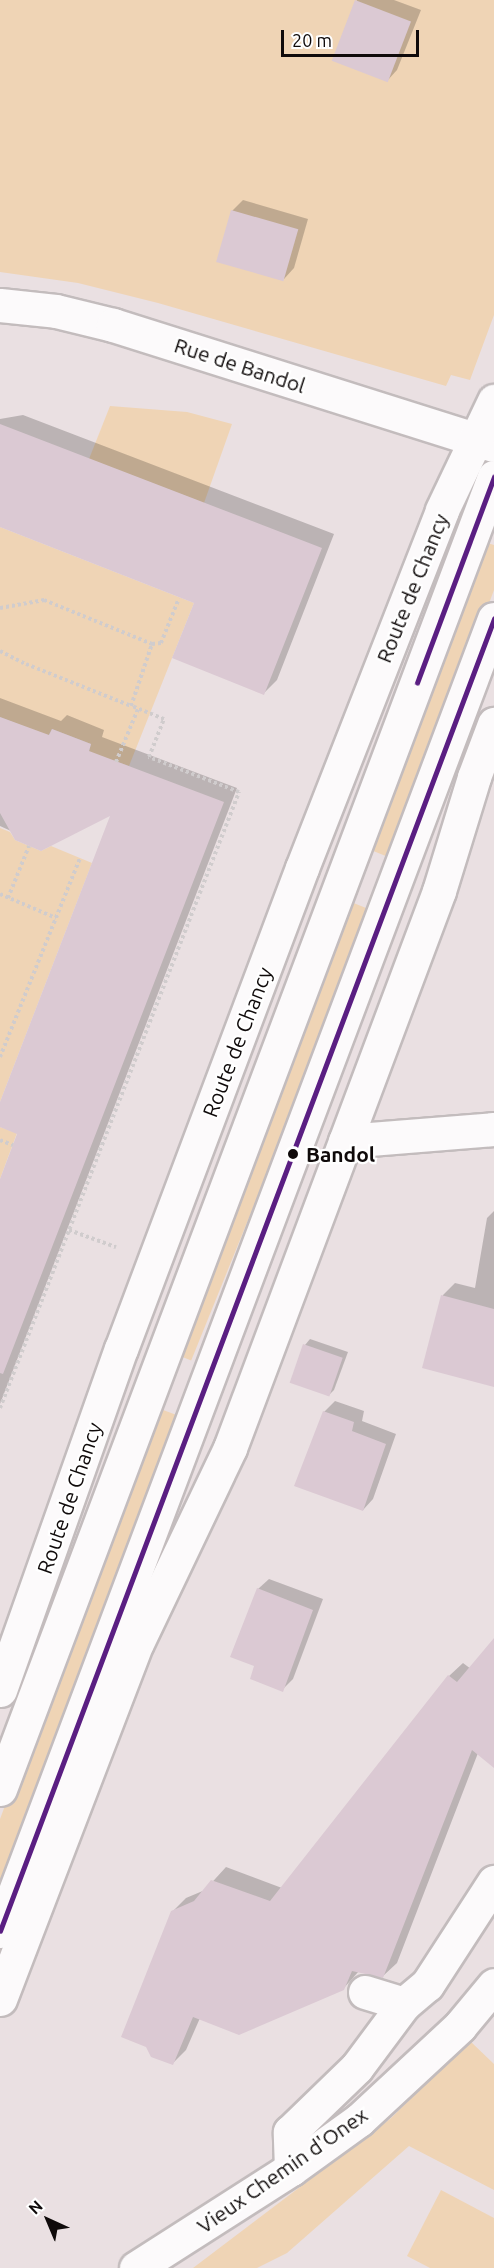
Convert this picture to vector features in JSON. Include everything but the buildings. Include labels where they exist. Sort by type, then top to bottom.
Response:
[{"type":"main road","name":"Rue de Bandol","points":[[0,305],[56,311],[113,325],[486,442]]},
{"type":"main road","name":"Route de Chancy","points":[[0,1690],[121,1349],[310,847],[442,510],[486,442],[494,401]]},
{"type":"main road","points":[[0,1789],[494,477]]},
{"type":"main road","points":[[0,1931],[494,619]]},
{"type":"main road","points":[[0,2000],[137,1643],[230,1448],[439,891],[474,777],[494,724]]},
{"type":"main road","points":[[345,1142],[494,1129]]},
{"type":"main road","points":[[291,2169],[290,2132],[357,2067],[404,2004],[427,1985],[494,1882]]},
{"type":"main road","points":[[365,1992],[404,2004]]},
{"type":"main road","name":"Vieux Chemin d'Onex","points":[[136,2268],[291,2169],[359,2120],[490,1999]]},
{"type":"path","points":[[0,608],[44,600],[152,644],[161,643],[179,598]]},
{"type":"path","points":[[131,706],[152,644]]},
{"type":"path","points":[[0,651],[26,664],[164,719],[149,757],[239,792],[0,1408]]},
{"type":"path","points":[[116,762],[138,709]]},
{"type":"path","points":[[8,898],[29,846]]},
{"type":"path","points":[[0,1057],[80,858]]},
{"type":"path","points":[[0,894],[56,918]]},
{"type":"path","points":[[0,1140],[13,1145]]},
{"type":"path","points":[[69,1230],[123,1250]]},
{"type":"shaded area","points":[[0,0],[494,0],[494,315],[470,380],[451,375],[446,386],[158,303],[78,283],[0,272]]},
{"type":"shaded area","points":[[110,406],[187,412],[232,424],[204,503],[89,459]]},
{"type":"shaded area","points":[[0,527],[194,603],[129,766],[89,752],[91,744],[52,729],[48,736],[0,717]]},
{"type":"shaded area","points":[[481,541],[494,545],[494,590],[393,859],[366,848]]},
{"type":"shaded area","points":[[0,828],[10,832],[15,840],[41,851],[51,846],[92,863],[0,1102]]},
{"type":"shaded area","points":[[346,900],[373,911],[191,1361],[164,1350]]},
{"type":"shaded area","points":[[0,1127],[17,1133],[0,1179]]},
{"type":"shaded area","points":[[155,1407],[182,1417],[0,1902],[0,1819]]},
{"type":"shaded area","points":[[470,2041],[494,2064],[494,2190],[409,2146],[287,2253],[257,2268],[193,2268],[390,2119]]},
{"type":"shaded area","points":[[441,2190],[494,2218],[494,2268],[430,2268],[407,2256]]},
{"type":"transit line","points":[[417,683],[494,477]]},
{"type":"transit line","points":[[0,1931],[494,619]]},
{"type":"place","name":"Bandol","points":[[293,1154]]}]
